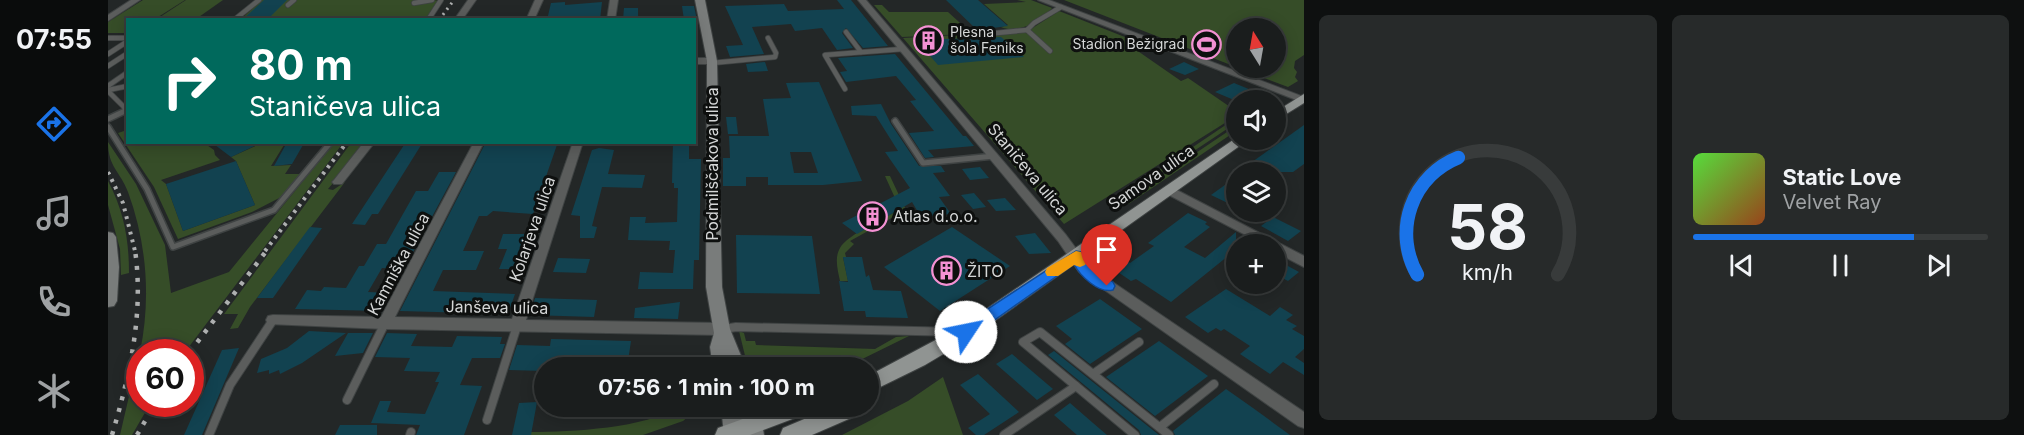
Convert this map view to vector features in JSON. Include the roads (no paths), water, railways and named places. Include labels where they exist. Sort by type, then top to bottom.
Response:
[{"type":"main road","points":[[1286,110],[1303,99]]},
{"type":"main road","name":"Samova ulica","points":[[879,383],[966,332],[1227,150]]},
{"type":"main road","points":[[741,428],[772,417]]},
{"type":"main road","points":[[790,435],[832,417]]},
{"type":"street","points":[[108,18],[136,0]]},
{"type":"street","points":[[459,18],[472,0]]},
{"type":"street","points":[[531,18],[539,0]]},
{"type":"street","points":[[611,18],[614,0]]},
{"type":"street","name":"Podmilščakova ulica","points":[[700,0],[712,62],[713,272],[721,329],[732,357]]},
{"type":"street","name":"Staničeva ulica","points":[[862,0],[994,156],[1076,256],[1084,269],[1304,421]]},
{"type":"street","points":[[1042,0],[1303,99]]},
{"type":"street","points":[[696,61],[712,62]]},
{"type":"street","points":[[338,182],[368,144]]},
{"type":"street","name":"Kamniška ulica","points":[[385,323],[478,144]]},
{"type":"street","name":"Kolarjeva ulica","points":[[517,326],[577,144]]},
{"type":"street","points":[[1169,190],[1252,234]]},
{"type":"street","points":[[108,237],[111,273],[108,301]]},
{"type":"street","points":[[1286,252],[1304,262]]},
{"type":"street","name":"Janševa ulica","points":[[273,320],[721,329]]},
{"type":"street","name":"Podmilščakova ulica","points":[[721,329],[719,347],[721,357]]},
{"type":"lane","points":[[236,18],[259,0]]},
{"type":"lane","points":[[288,5],[294,0]]},
{"type":"lane","points":[[413,3],[432,0]]},
{"type":"lane","points":[[429,18],[441,0]]},
{"type":"lane","points":[[976,35],[1027,30],[1034,23],[1061,7]]},
{"type":"lane","points":[[1027,30],[1050,51]]},
{"type":"lane","points":[[846,32],[861,52]]},
{"type":"lane","points":[[108,38],[126,41]]},
{"type":"lane","points":[[712,62],[775,57],[776,54],[768,38]]},
{"type":"lane","points":[[108,54],[126,42]]},
{"type":"lane","points":[[845,89],[825,55],[903,49]]},
{"type":"lane","points":[[108,66],[126,53]]},
{"type":"lane","points":[[108,89],[126,74]]},
{"type":"lane","points":[[108,89],[126,86]]},
{"type":"lane","points":[[108,89],[126,109]]},
{"type":"lane","points":[[108,119],[126,110]]},
{"type":"lane","points":[[895,121],[923,163],[994,156]]},
{"type":"lane","points":[[108,127],[147,189],[173,247],[274,210],[329,144]]},
{"type":"lane","points":[[209,435],[230,385],[273,320]]},
{"type":"lane","name":"Kamniška ulica","points":[[347,400],[385,323]]},
{"type":"lane","points":[[487,420],[517,326]]},
{"type":"lane","points":[[721,329],[736,327],[966,332]]},
{"type":"lane","points":[[1135,435],[1023,342],[1040,332],[1169,435]]},
{"type":"lane","points":[[1093,374],[1139,342]]},
{"type":"lane","points":[[1160,427],[1214,384]]},
{"type":"lane","points":[[1004,435],[1076,386]]},
{"type":"railway","points":[[440,18],[454,0]]},
{"type":"railway","points":[[265,251],[345,144]]},
{"type":"railway","points":[[108,172],[123,203],[135,251]]},
{"type":"railway","points":[[112,435],[134,343],[138,297],[135,250]]},
{"type":"railway","points":[[200,339],[267,250]]},
{"type":"railway","points":[[137,435],[147,417]]},
{"type":"place","name":"Plesna šola Feniks","points":[[929,40]]},
{"type":"place","name":"Stadion Bežigrad","points":[[1206,44]]},
{"type":"place","name":"Atlas d.o.o.","points":[[872,216]]},
{"type":"place","name":"ŽITO","points":[[946,271]]}]
